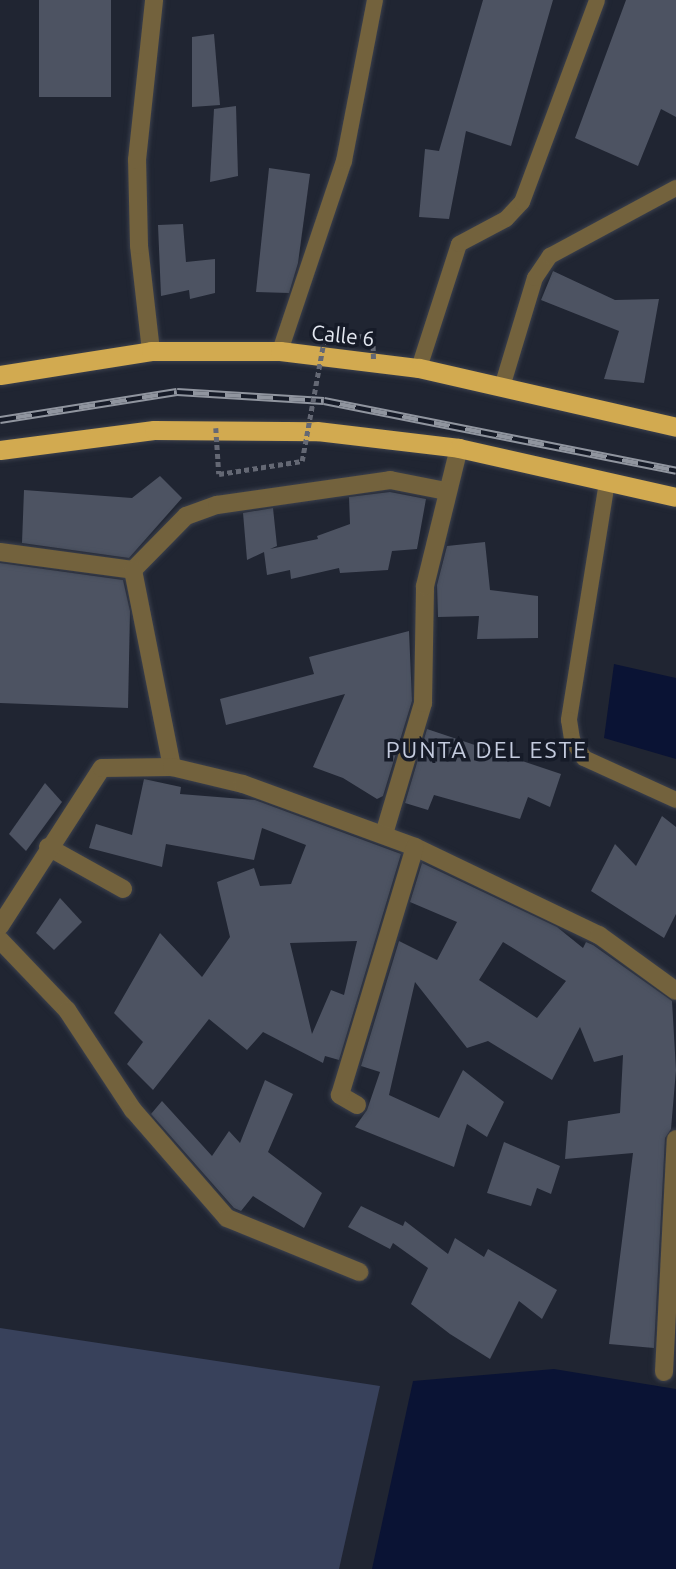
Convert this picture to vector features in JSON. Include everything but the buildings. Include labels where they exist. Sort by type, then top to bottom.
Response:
[{"type":"highway","name":"Calle 6","points":[[0,375],[151,351],[280,351],[373,360],[419,368],[676,427]]},
{"type":"highway","points":[[0,450],[154,430],[216,428],[317,431],[459,448],[676,497]]},
{"type":"street","points":[[151,351],[139,245],[137,160],[154,0]]},
{"type":"street","points":[[383,834],[423,703],[425,586],[446,491],[459,448]]},
{"type":"street","points":[[133,570],[186,516],[217,505],[390,480],[446,491]]},
{"type":"street","points":[[0,552],[133,570]]},
{"type":"street","points":[[133,570],[172,767]]},
{"type":"street","points":[[0,926],[48,847],[102,768],[172,767],[243,784],[415,847],[599,935],[676,991]]},
{"type":"street","points":[[48,847],[123,889]]},
{"type":"street","points":[[357,1105],[340,1095],[415,847]]},
{"type":"street","points":[[0,940],[67,1010],[133,1110],[227,1218],[359,1272]]},
{"type":"street","points":[[664,1372],[676,1139]]},
{"type":"lane","points":[[280,351],[344,161],[375,0]]},
{"type":"lane","points":[[419,368],[458,244],[463,237],[506,219],[522,202],[597,0]]},
{"type":"lane","points":[[502,387],[535,278],[550,256],[676,188]]},
{"type":"lane","points":[[607,482],[569,720],[572,740],[584,758],[676,800]]},
{"type":"path","points":[[216,428],[219,474],[303,461],[325,334],[373,337],[373,360]]},
{"type":"shaded area","points":[[614,664],[676,678],[676,759],[604,738]]},
{"type":"shaded area","points":[[0,1328],[380,1386],[339,1569],[0,1569]]},
{"type":"shaded area","points":[[554,1369],[676,1389],[676,1569],[372,1569],[413,1381]]},
{"type":"railway","points":[[0,420],[177,392],[324,401],[676,471]]},
{"type":"district","name":"PUNTA DEL ESTE","points":[[487,750]]}]
